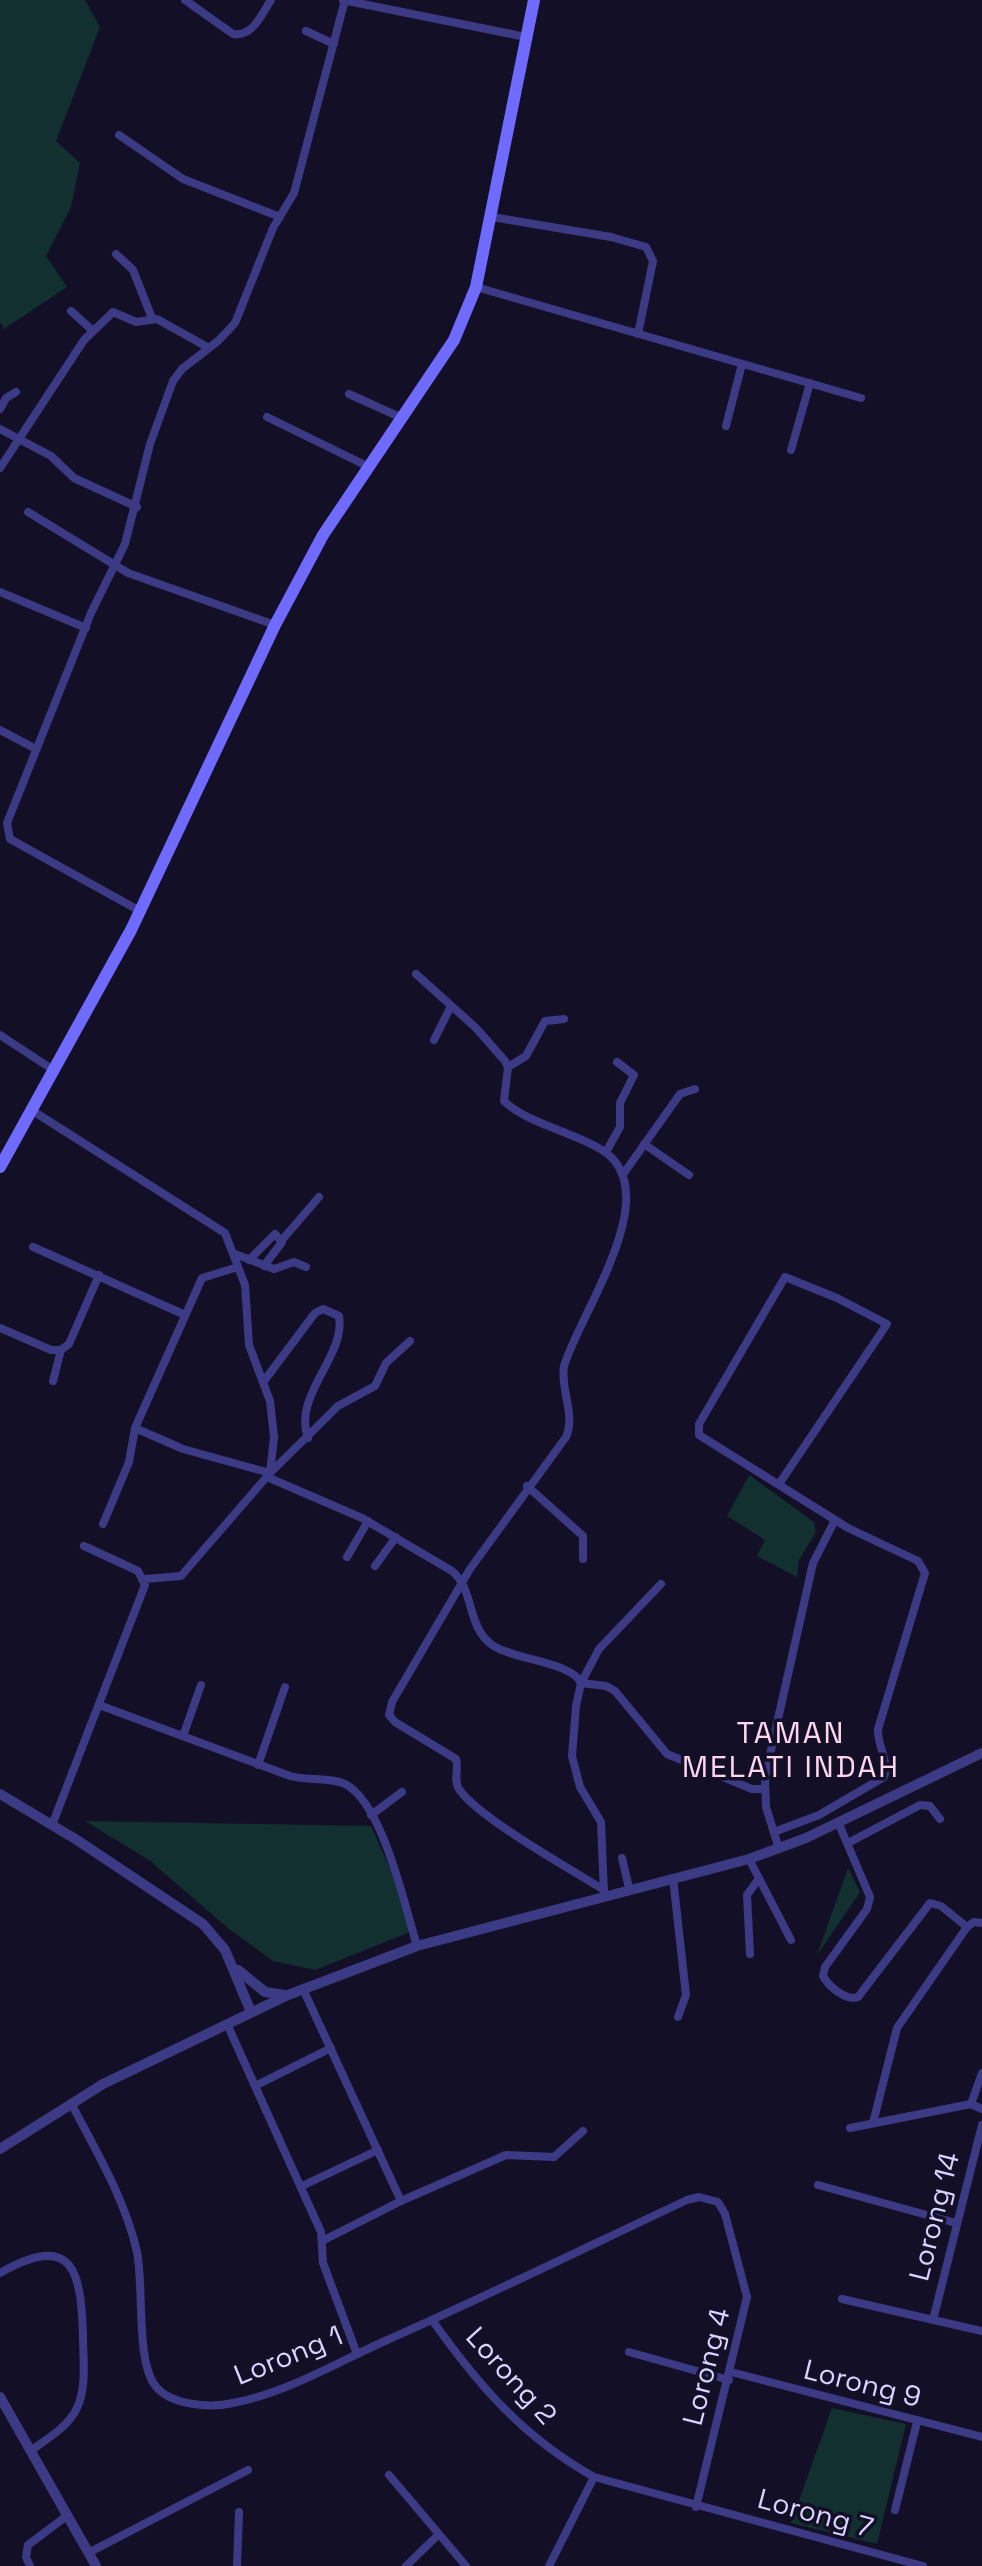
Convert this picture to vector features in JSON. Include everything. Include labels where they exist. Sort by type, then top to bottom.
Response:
[{"type":"main road","points":[[0,1167],[56,1071],[140,911],[275,625],[323,535],[454,340],[476,287],[534,0]]},
{"type":"street","points":[[185,0],[233,34],[242,35],[251,31],[271,0]]},
{"type":"street","points":[[140,911],[10,839],[7,832],[10,812],[137,507],[150,444],[173,381],[182,369],[227,334],[242,310],[300,175],[345,0],[526,37]]},
{"type":"street","points":[[306,31],[334,44]]},
{"type":"street","points":[[119,135],[183,179],[280,217]]},
{"type":"street","points":[[492,217],[611,237],[646,247],[653,261],[638,334]]},
{"type":"street","points":[[116,254],[133,270],[152,318],[209,348]]},
{"type":"street","points":[[476,287],[861,398]]},
{"type":"street","points":[[71,311],[93,331]]},
{"type":"street","points":[[0,468],[93,331],[113,312],[136,322],[152,318]]},
{"type":"street","points":[[726,426],[742,364]]},
{"type":"street","points":[[791,450],[810,383]]},
{"type":"street","points":[[0,409],[6,398],[16,392]]},
{"type":"street","points":[[349,394],[402,418]]},
{"type":"street","points":[[267,417],[367,466]]},
{"type":"street","points":[[0,429],[51,456],[74,478],[137,507]]},
{"type":"street","points":[[28,512],[115,565],[149,581],[275,625]]},
{"type":"street","points":[[0,592],[86,628]]},
{"type":"street","points":[[0,730],[36,749]]},
{"type":"street","points":[[416,974],[476,1028],[508,1067]]},
{"type":"street","points":[[434,1040],[451,1006]]},
{"type":"street","points":[[564,1019],[545,1021],[526,1056],[508,1067],[502,1094],[508,1105],[606,1152],[624,1173],[628,1195],[624,1220],[564,1366],[562,1385],[569,1429],[462,1582],[392,1702],[389,1715],[395,1722],[456,1759],[458,1789],[474,1804],[604,1892]]},
{"type":"street","points":[[0,1035],[56,1071]]},
{"type":"street","points":[[606,1152],[620,1127],[620,1103],[634,1075],[617,1062]]},
{"type":"street","points":[[624,1173],[680,1094],[695,1089]]},
{"type":"street","points":[[33,1111],[217,1226],[228,1238],[247,1297],[250,1349],[264,1381],[274,1432],[268,1475]]},
{"type":"street","points":[[644,1144],[689,1175]]},
{"type":"street","points":[[264,1266],[319,1197]]},
{"type":"street","points":[[249,1260],[274,1234],[282,1240]]},
{"type":"street","points":[[33,1247],[183,1314]]},
{"type":"street","points":[[235,1254],[278,1269],[294,1262],[306,1267]]},
{"type":"street","points":[[103,1524],[129,1462],[135,1428],[183,1314],[202,1278],[238,1267]]},
{"type":"street","points":[[0,1328],[51,1350],[61,1350],[69,1344],[99,1275]]},
{"type":"street","points":[[774,1832],[819,1815],[881,1781],[887,1769],[879,1748],[878,1729],[924,1578],[922,1564],[835,1520],[779,1484],[698,1431],[781,1280],[791,1278],[887,1324],[779,1484]]},
{"type":"street","points":[[264,1381],[315,1313],[323,1309],[339,1316],[341,1326],[335,1344],[310,1402],[306,1425],[308,1438]]},
{"type":"street","points":[[84,1546],[131,1567],[145,1579],[181,1576],[268,1475],[338,1406],[375,1386],[386,1363],[410,1341]]},
{"type":"street","points":[[53,1381],[61,1350]]},
{"type":"street","points":[[135,1428],[183,1449],[268,1475],[396,1537],[452,1571],[462,1582],[483,1637],[511,1655],[572,1671],[581,1683],[606,1686],[615,1691],[667,1754],[752,1789],[764,1789]]},
{"type":"street","points":[[527,1486],[583,1536],[583,1559]]},
{"type":"street","points":[[779,1849],[764,1789],[813,1563],[835,1520]]},
{"type":"street","points":[[347,1557],[368,1521]]},
{"type":"street","points":[[375,1566],[396,1537]]},
{"type":"street","points":[[52,1825],[145,1579]]},
{"type":"street","points":[[604,1892],[601,1822],[580,1787],[572,1756],[572,1730],[581,1683],[605,1640],[661,1584]]},
{"type":"street","points":[[183,1736],[201,1685]]},
{"type":"street","points":[[258,1765],[285,1687]]},
{"type":"street","points":[[99,1705],[258,1765],[305,1780],[343,1783],[358,1795],[371,1815],[394,1870],[417,1946]]},
{"type":"street","points":[[0,2149],[71,2103],[288,1995],[417,1946],[604,1892],[673,1878],[779,1849],[982,1753]]},
{"type":"street","points":[[371,1815],[402,1792]]},
{"type":"street","points":[[0,1794],[203,1924],[233,1966],[251,2012]]},
{"type":"street","points":[[848,1843],[920,1805],[930,1806],[940,1819]]},
{"type":"street","points":[[838,1822],[870,1891],[870,1904],[825,1967],[823,1976],[847,1997],[858,1997],[930,1903],[941,1906],[967,1927]]},
{"type":"street","points":[[622,1858],[629,1888]]},
{"type":"street","points":[[749,1859],[757,1881],[773,1903],[791,1940]]},
{"type":"street","points":[[673,1878],[686,1995],[678,2017]]},
{"type":"street","points":[[750,1954],[747,1895],[757,1881]]},
{"type":"street","points":[[873,2123],[897,2028],[967,1927],[974,1922],[982,1923]]},
{"type":"street","points":[[233,1966],[265,1992],[288,1995]]},
{"type":"street","points":[[303,1989],[401,2201]]},
{"type":"street","points":[[227,2024],[302,2186],[322,2241],[323,2263],[357,2354]]},
{"type":"street","points":[[255,2086],[331,2048]]},
{"type":"street","points":[[971,2104],[982,2073]]},
{"type":"street","name":"Lorong 1","points":[[71,2103],[125,2213],[138,2262],[145,2353],[152,2381],[159,2389],[193,2404],[233,2403],[268,2393],[687,2200],[709,2198]]},
{"type":"street","points":[[850,2128],[971,2104],[982,2109]]},
{"type":"street","name":"Lorong 14","points":[[933,2320],[982,2125]]},
{"type":"street","points":[[322,2241],[401,2201],[506,2155],[554,2157],[583,2131]]},
{"type":"street","points":[[302,2186],[378,2150]]},
{"type":"street","points":[[818,2185],[956,2223]]},
{"type":"street","name":"Lorong 4","points":[[696,2507],[747,2297],[725,2214],[721,2205],[709,2198]]},
{"type":"street","points":[[0,2273],[30,2258],[56,2258],[71,2269],[81,2288],[84,2368],[76,2409],[62,2427],[32,2450]]},
{"type":"street","points":[[842,2299],[982,2331]]},
{"type":"street","name":"Lorong 2","points":[[432,2320],[520,2428],[594,2477],[696,2507]]},
{"type":"street","name":"Lorong 9","points":[[629,2352],[982,2437]]},
{"type":"street","points":[[0,2397],[96,2566]]},
{"type":"street","points":[[895,2510],[917,2422]]},
{"type":"street","points":[[90,2552],[248,2470]]},
{"type":"street","points":[[389,2475],[466,2566]]},
{"type":"street","points":[[549,2566],[594,2477]]},
{"type":"street","name":"Lorong 7","points":[[696,2507],[881,2561],[923,2566]]},
{"type":"street","points":[[237,2566],[239,2512]]},
{"type":"street","points":[[30,2566],[26,2557],[28,2545],[68,2515]]},
{"type":"street","points":[[406,2566],[439,2534]]},
{"type":"green space","points":[[0,0],[85,0],[100,27],[56,141],[80,163],[71,207],[46,256],[67,287],[4,329],[0,322]]},
{"type":"green space","points":[[749,1475],[814,1522],[816,1532],[799,1560],[797,1577],[757,1556],[765,1540],[727,1516]]},
{"type":"green space","points":[[85,1821],[371,1826],[391,1871],[410,1932],[315,1970],[273,1961],[229,1929],[149,1860]]},
{"type":"green space","points":[[848,1868],[860,1892],[817,1955]]},
{"type":"green space","points":[[832,2408],[906,2424],[877,2544],[791,2523]]},
{"type":"district","name":"TAMAN MELATI INDAH","points":[[791,1752]]}]
